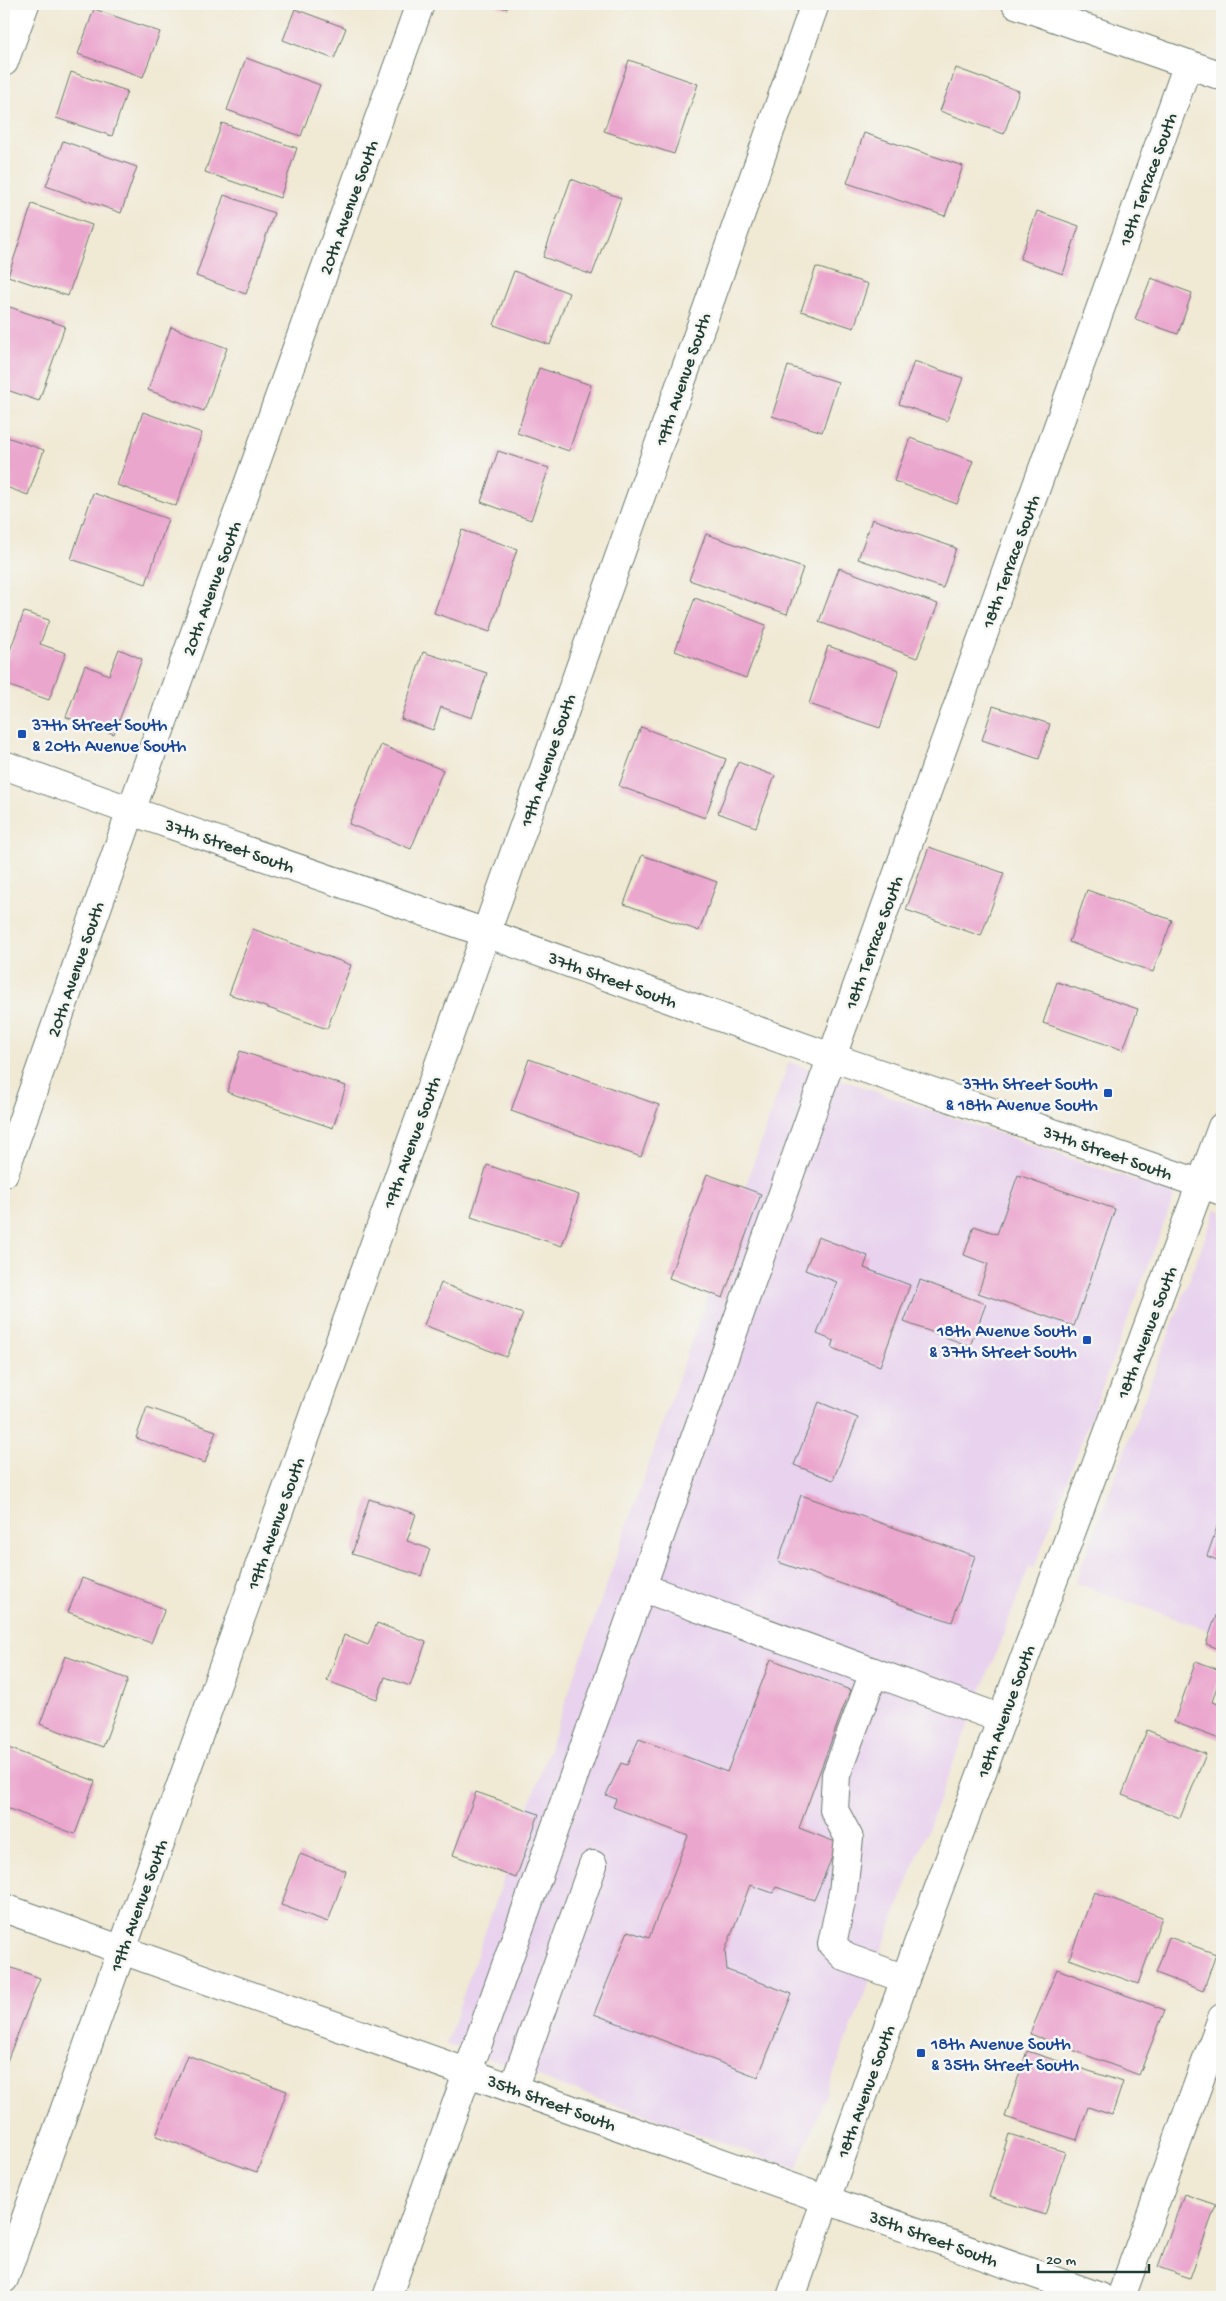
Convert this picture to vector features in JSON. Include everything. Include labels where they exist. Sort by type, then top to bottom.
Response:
[{"type":"street","points":[[4,62],[25,4]]},
{"type":"street","name":"20th Avenue South","points":[[4,1173],[131,811],[420,4]]},
{"type":"street","name":"19th Avenue South","points":[[4,2279],[486,933],[815,4]]},
{"type":"street","points":[[1016,4],[1222,76]]},
{"type":"street","name":"18th Terrace South","points":[[386,2297],[1188,64]]},
{"type":"street","name":"37th Street South","points":[[4,764],[131,811],[486,933],[832,1057],[1212,1188]]},
{"type":"street","name":"18th Avenue South","points":[[791,2297],[905,1979],[1002,1719],[1212,1188],[1222,1127]]},
{"type":"street","points":[[641,1586],[1002,1719]]},
{"type":"street","points":[[874,1672],[836,1775],[834,1810],[849,1838],[843,1892],[832,1944],[845,1957],[905,1979]]},
{"type":"street","points":[[513,2089],[593,1865]]},
{"type":"street","name":"35th Street South","points":[[4,1908],[1100,2297]]},
{"type":"street","points":[[1121,2297],[1222,2018]]},
{"type":"shaded area","points":[[789,1062],[1175,1194],[1034,1568],[1029,1567],[797,2169],[446,2044]]},
{"type":"shaded area","points":[[1216,1209],[1222,1212],[1222,1635],[1075,1583]]},
{"type":"building","points":[[493,4],[509,4],[507,9]]},
{"type":"building","points":[[94,9],[160,32],[143,77],[78,54]]},
{"type":"building","points":[[295,9],[346,28],[334,59],[283,40]]},
{"type":"building","points":[[246,58],[320,85],[301,136],[227,110]]},
{"type":"building","points":[[629,60],[698,84],[674,154],[604,131]]},
{"type":"building","points":[[956,68],[1019,91],[1004,134],[940,111]]},
{"type":"building","points":[[71,72],[127,91],[112,136],[56,118]]},
{"type":"building","points":[[222,123],[297,148],[280,198],[205,172]]},
{"type":"building","points":[[864,133],[963,166],[945,216],[847,183]]},
{"type":"building","points":[[63,141],[137,167],[121,213],[46,186]]},
{"type":"building","points":[[571,179],[621,198],[592,275],[543,257]]},
{"type":"building","points":[[224,195],[274,213],[246,294],[196,276]]},
{"type":"building","points":[[32,204],[92,225],[68,296],[8,276]]},
{"type":"building","points":[[1037,211],[1079,226],[1063,274],[1020,259]]},
{"type":"building","points":[[816,267],[868,284],[854,328],[801,311]]},
{"type":"building","points":[[514,271],[569,293],[550,345],[494,325]]},
{"type":"building","points":[[1151,278],[1192,293],[1178,334],[1135,319]]},
{"type":"building","points":[[4,305],[65,326],[39,401],[4,389]]},
{"type":"building","points":[[171,327],[227,348],[204,411],[148,390]]},
{"type":"building","points":[[914,361],[963,378],[947,421],[899,404]]},
{"type":"building","points":[[788,366],[838,382],[822,432],[772,416]]},
{"type":"building","points":[[539,368],[591,385],[569,451],[517,433]]},
{"type":"building","points":[[143,412],[202,433],[176,506],[117,485]]},
{"type":"building","points":[[4,436],[44,450],[28,495],[6,487],[4,492]]},
{"type":"building","points":[[910,438],[973,461],[957,504],[894,481]]},
{"type":"building","points":[[498,451],[549,468],[531,520],[481,502]]},
{"type":"building","points":[[93,493],[168,519],[146,584],[71,559]]},
{"type":"building","points":[[872,519],[956,548],[943,588],[858,559]]},
{"type":"building","points":[[462,530],[517,549],[490,632],[434,613]]},
{"type":"building","points":[[706,534],[803,568],[787,614],[689,580]]},
{"type":"building","points":[[839,568],[938,604],[917,658],[819,622]]},
{"type":"building","points":[[695,598],[766,625],[746,678],[675,651]]},
{"type":"building","points":[[24,612],[49,620],[40,644],[66,653],[49,700],[4,684],[4,667]]},
{"type":"building","points":[[828,646],[899,670],[880,728],[809,704]]},
{"type":"building","points":[[119,649],[142,659],[114,734],[66,717],[85,665],[109,675]]},
{"type":"building","points":[[423,652],[487,673],[472,718],[441,707],[433,730],[401,719]]},
{"type":"building","points":[[993,706],[1050,724],[1039,759],[982,740]]},
{"type":"building","points":[[641,727],[726,759],[705,818],[619,786]]},
{"type":"building","points":[[381,745],[443,770],[411,849],[349,824]]},
{"type":"building","points":[[738,762],[775,776],[756,827],[718,813]]},
{"type":"building","points":[[929,847],[1004,873],[981,936],[906,910]]},
{"type":"building","points":[[642,855],[717,882],[699,931],[624,904]]},
{"type":"building","points":[[1087,890],[1172,920],[1153,972],[1069,942]]},
{"type":"building","points":[[253,929],[351,965],[327,1029],[229,994]]},
{"type":"building","points":[[1057,982],[1138,1009],[1123,1050],[1043,1023]]},
{"type":"building","points":[[240,1051],[346,1086],[333,1128],[227,1092]]},
{"type":"building","points":[[529,1059],[659,1105],[641,1157],[511,1111]]},
{"type":"building","points":[[487,1165],[579,1195],[562,1246],[471,1217]]},
{"type":"building","points":[[707,1174],[761,1194],[723,1298],[669,1278]]},
{"type":"building","points":[[1018,1175],[1115,1209],[1074,1326],[978,1293],[988,1264],[964,1255],[974,1226],[997,1234]]},
{"type":"building","points":[[818,1237],[868,1256],[864,1268],[910,1285],[880,1366],[832,1348],[834,1341],[817,1334],[837,1282],[805,1270]]},
{"type":"building","points":[[920,1280],[986,1304],[970,1346],[904,1322]]},
{"type":"building","points":[[441,1283],[523,1314],[506,1357],[424,1325]]},
{"type":"building","points":[[819,1402],[858,1418],[833,1480],[794,1465]]},
{"type":"building","points":[[147,1407],[216,1431],[205,1463],[136,1438]]},
{"type":"building","points":[[801,1495],[975,1556],[952,1622],[778,1562]]},
{"type":"building","points":[[369,1499],[416,1514],[407,1541],[430,1549],[421,1576],[352,1554]]},
{"type":"building","points":[[1222,1513],[1222,1562],[1207,1556]]},
{"type":"building","points":[[82,1578],[165,1609],[151,1643],[68,1612]]},
{"type":"building","points":[[1222,1599],[1222,1650],[1206,1644]]},
{"type":"building","points":[[377,1623],[426,1642],[410,1686],[385,1677],[377,1699],[327,1681],[344,1635],[368,1645]]},
{"type":"building","points":[[65,1656],[128,1679],[103,1747],[40,1724]]},
{"type":"building","points":[[771,1659],[850,1690],[799,1828],[838,1843],[814,1900],[776,1887],[773,1893],[750,1885],[725,1951],[727,1970],[792,1994],[758,2077],[594,2014],[628,1931],[649,1938],[688,1836],[613,1807],[616,1799],[606,1795],[621,1763],[627,1765],[639,1739],[727,1772]]},
{"type":"building","points":[[1196,1661],[1222,1671],[1212,1702],[1222,1705],[1222,1740],[1174,1722]]},
{"type":"building","points":[[1147,1730],[1206,1754],[1180,1818],[1122,1795]]},
{"type":"building","points":[[6,1747],[95,1781],[75,1834],[4,1807],[4,1754]]},
{"type":"building","points":[[476,1792],[539,1814],[516,1878],[453,1855]]},
{"type":"building","points":[[300,1854],[346,1871],[328,1922],[281,1905]]},
{"type":"building","points":[[1094,1892],[1162,1917],[1138,1984],[1069,1959]]},
{"type":"building","points":[[1169,1937],[1216,1954],[1203,1991],[1156,1973]]},
{"type":"building","points":[[4,1965],[40,1978],[5,2066],[4,2066]]},
{"type":"building","points":[[1057,1969],[1165,2010],[1139,2075],[1030,2034]]},
{"type":"building","points":[[1027,2051],[1123,2082],[1112,2115],[1088,2107],[1077,2140],[1005,2117]]},
{"type":"building","points":[[187,2055],[287,2091],[257,2172],[156,2136]]},
{"type":"building","points":[[1009,2134],[1065,2152],[1045,2215],[989,2197]]},
{"type":"building","points":[[1184,2194],[1216,2205],[1190,2278],[1158,2267]]},
{"type":"place","name":"37th Street South & 20th Avenue South","points":[[22,734]]},
{"type":"place","name":"37th Street South & 18th Avenue South","points":[[1108,1093]]},
{"type":"place","name":"18th Avenue South & 37th Street South","points":[[1087,1340]]},
{"type":"place","name":"18th Avenue South & 35th Street South","points":[[921,2053]]}]
